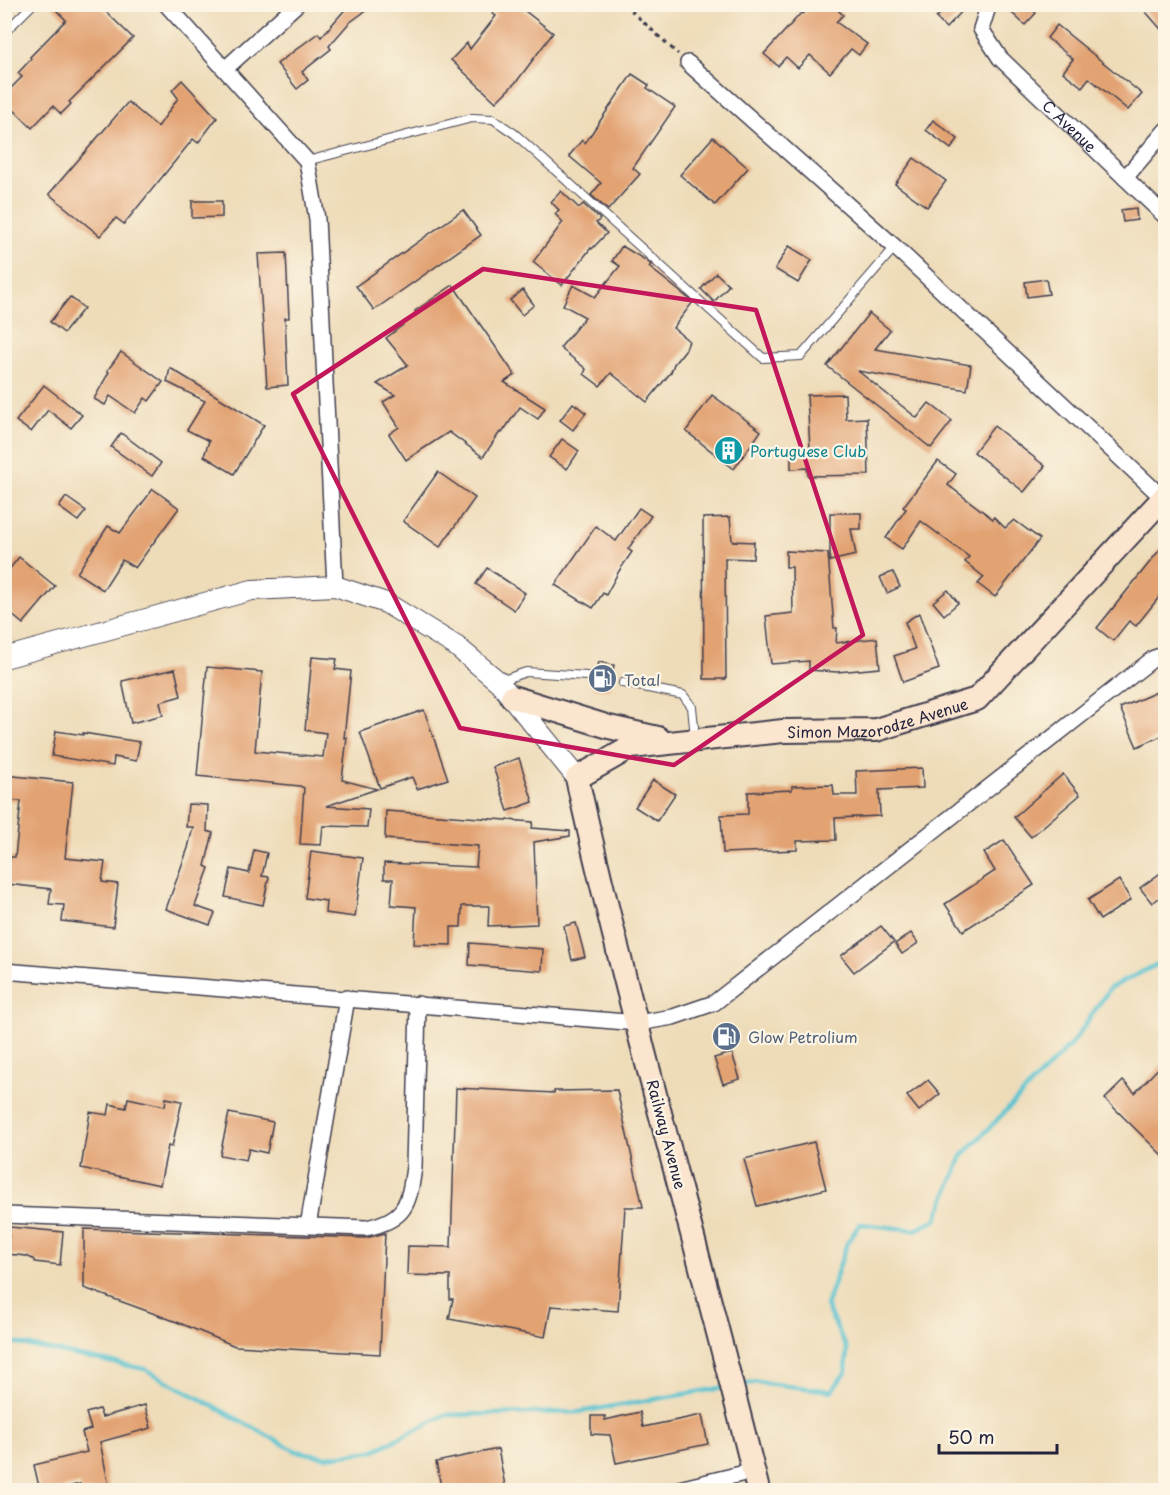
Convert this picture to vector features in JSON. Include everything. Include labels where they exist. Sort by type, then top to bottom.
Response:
[{"type":"main road","name":"Simon Mazorodze Avenue","points":[[578,778],[631,747],[783,732],[876,730],[977,699],[1164,496]]},
{"type":"main road","points":[[506,689],[609,727],[685,741]]},
{"type":"main road","name":"Railway Avenue","points":[[578,778],[602,892],[756,1481]]},
{"type":"street","points":[[166,4],[307,161],[317,219],[335,586]]},
{"type":"street","points":[[225,69],[297,4]]},
{"type":"street","name":"C Avenue","points":[[989,4],[981,28],[1000,58],[1166,217]]},
{"type":"street","points":[[688,63],[895,247],[1164,496]]},
{"type":"street","points":[[1125,178],[1166,130]]},
{"type":"street","points":[[4,658],[252,591],[335,586],[386,603],[456,646],[506,689],[578,778]]},
{"type":"street","points":[[4,971],[638,1023],[673,1017],[714,1003],[1154,658],[1166,654]]},
{"type":"street","points":[[309,1226],[347,998]]},
{"type":"street","points":[[4,1215],[366,1228],[384,1224],[399,1215],[411,1190],[414,1167],[418,1004]]},
{"type":"street","points":[[675,1491],[756,1481]]},
{"type":"lane","points":[[4,33],[33,4]]},
{"type":"lane","points":[[307,161],[472,118],[493,119],[515,134],[763,358],[801,356],[895,247]]},
{"type":"lane","points":[[506,689],[526,672],[587,676]]},
{"type":"lane","points":[[623,683],[683,695],[692,707],[685,741]]},
{"type":"path","points":[[624,4],[688,63]]},
{"type":"highlighted area","points":[[483,269],[756,310],[863,635],[674,765],[460,728],[293,394]]},
{"type":"building","points":[[50,4],[98,4],[133,38],[69,102],[71,104],[61,114],[53,106],[32,128],[4,100],[4,95],[22,77],[18,73],[31,59],[30,57],[66,20]]},
{"type":"building","points":[[350,4],[375,4],[349,23],[329,46],[331,49],[302,72],[308,80],[297,89],[277,64],[318,33],[321,37]]},
{"type":"building","points":[[498,4],[516,4],[553,33],[517,81],[496,102],[451,60],[467,43],[470,49],[496,16],[492,13]]},
{"type":"building","points":[[813,4],[832,4],[843,15],[836,22],[867,44],[859,55],[851,49],[830,73],[810,55],[798,68],[786,57],[778,66],[764,54],[802,12],[803,14]]},
{"type":"building","points":[[948,4],[969,4],[946,28],[936,18]]},
{"type":"building","points":[[1002,4],[1026,4],[1036,13],[1025,25]]},
{"type":"building","points":[[1139,4],[1166,4],[1166,35]]},
{"type":"building","points":[[1057,25],[1142,94],[1128,110],[1089,78],[1082,87],[1063,72],[1073,59],[1047,38]]},
{"type":"building","points":[[632,74],[649,85],[647,88],[675,107],[633,168],[640,174],[608,210],[591,195],[601,183],[569,156],[582,140],[585,143]]},
{"type":"building","points":[[182,80],[217,118],[198,143],[193,139],[124,224],[116,218],[100,236],[49,194],[128,102],[158,127],[178,98],[172,90]]},
{"type":"building","points":[[933,120],[958,139],[951,149],[926,130]]},
{"type":"building","points":[[713,137],[748,168],[715,205],[680,175]]},
{"type":"building","points":[[914,158],[946,181],[927,207],[895,184]]},
{"type":"building","points":[[561,191],[579,208],[583,204],[600,219],[596,223],[607,233],[591,248],[562,285],[533,262],[563,222],[555,214],[559,210],[551,202]]},
{"type":"building","points":[[192,201],[222,201],[222,217],[192,218]]},
{"type":"building","points":[[1136,208],[1137,220],[1123,222],[1121,210]]},
{"type":"building","points":[[463,210],[481,235],[374,310],[356,286]]},
{"type":"building","points":[[622,246],[647,261],[651,265],[649,267],[693,302],[673,328],[689,341],[686,349],[647,402],[611,373],[600,386],[584,374],[586,369],[560,348],[585,317],[563,305],[573,285],[595,297],[620,266],[612,261]]},
{"type":"building","points":[[789,246],[812,260],[798,283],[775,269]]},
{"type":"building","points":[[286,253],[289,318],[285,318],[288,385],[267,387],[258,254]]},
{"type":"building","points":[[716,273],[729,285],[714,302],[701,289]]},
{"type":"building","points":[[1046,279],[1049,294],[1027,297],[1025,282]]},
{"type":"building","points":[[453,285],[515,375],[504,382],[545,408],[538,419],[520,407],[483,457],[449,432],[406,460],[389,434],[399,427],[383,402],[395,395],[377,384],[408,365],[386,338],[417,314],[415,311]]},
{"type":"building","points":[[523,290],[534,305],[522,315],[510,300]]},
{"type":"building","points":[[70,297],[84,308],[64,333],[50,322]]},
{"type":"building","points":[[869,313],[890,330],[875,349],[971,365],[967,390],[858,371],[917,418],[929,403],[952,421],[931,448],[827,366]]},
{"type":"building","points":[[121,352],[163,382],[149,401],[145,398],[135,413],[110,396],[105,405],[94,399],[109,372],[107,371]]},
{"type":"building","points":[[170,368],[264,425],[234,474],[204,456],[209,441],[187,430],[205,401],[167,382]]},
{"type":"building","points":[[44,385],[82,415],[71,428],[48,410],[31,432],[16,421]]},
{"type":"building","points":[[845,394],[846,419],[867,418],[869,475],[808,476],[807,468],[791,469],[791,450],[810,449],[807,395]]},
{"type":"building","name":"Portuguese Club","points":[[712,395],[761,431],[734,469],[686,431]]},
{"type":"building","points":[[573,403],[586,413],[573,430],[560,420]]},
{"type":"building","points":[[994,426],[1045,466],[1024,492],[974,452]]},
{"type":"building","points":[[121,433],[161,463],[152,476],[111,447]]},
{"type":"building","points":[[562,439],[579,451],[567,469],[549,457]]},
{"type":"building","points":[[938,461],[956,474],[948,485],[993,519],[994,517],[1005,528],[1014,520],[1040,539],[995,597],[978,584],[984,577],[965,562],[969,557],[921,521],[902,549],[886,538],[906,509],[903,507]]},
{"type":"building","points":[[438,472],[475,498],[440,547],[403,521]]},
{"type":"building","points":[[153,489],[179,508],[135,568],[122,560],[103,590],[77,573],[108,526],[120,533]]},
{"type":"building","points":[[66,497],[86,511],[78,521],[59,507]]},
{"type":"building","points":[[639,508],[651,516],[628,549],[632,552],[606,595],[603,593],[593,608],[555,585],[596,526],[616,541]]},
{"type":"building","points":[[830,513],[861,513],[861,529],[851,529],[856,555],[830,561]]},
{"type":"building","points":[[730,517],[732,541],[754,542],[753,559],[725,558],[726,679],[704,679],[703,518]]},
{"type":"building","points":[[1166,542],[1166,600],[1160,596],[1136,626],[1129,621],[1113,641],[1097,628]]},
{"type":"building","points":[[786,551],[828,553],[834,628],[837,628],[836,643],[877,638],[880,668],[837,672],[809,670],[809,661],[771,664],[766,616],[793,613],[792,567],[786,567]]},
{"type":"building","points":[[19,557],[55,586],[23,624],[4,608],[4,576]]},
{"type":"building","points":[[487,568],[525,593],[514,610],[476,584]]},
{"type":"building","points":[[893,572],[900,587],[887,593],[880,577]]},
{"type":"building","points":[[948,590],[958,603],[944,615],[933,602]]},
{"type":"building","points":[[919,613],[939,669],[903,682],[894,656],[915,649],[905,622]]},
{"type":"building","points":[[312,657],[337,659],[335,669],[351,671],[342,780],[377,789],[326,806],[369,809],[367,827],[323,826],[321,845],[300,844],[304,788],[197,776],[207,667],[262,672],[255,751],[323,757],[326,733],[305,730]]},
{"type":"building","name":"Total","points":[[599,662],[614,665],[609,690],[592,687]]},
{"type":"building","points":[[175,669],[181,696],[160,702],[163,715],[131,723],[122,681]]},
{"type":"building","points":[[1166,688],[1166,734],[1137,747],[1120,708]]},
{"type":"building","points":[[424,710],[448,779],[417,789],[412,777],[380,788],[360,732]]},
{"type":"building","points":[[56,731],[140,742],[136,761],[114,757],[113,766],[52,756]]},
{"type":"building","points":[[519,758],[533,802],[508,811],[493,767]]},
{"type":"building","points":[[922,768],[923,788],[879,790],[880,816],[835,818],[836,840],[797,841],[797,850],[723,853],[721,815],[748,814],[748,792],[792,790],[792,786],[833,785],[834,795],[857,795],[856,771]]},
{"type":"building","points":[[1063,774],[1080,795],[1031,837],[1014,817]]},
{"type":"building","points":[[4,775],[73,782],[65,858],[105,862],[102,882],[118,884],[113,927],[62,921],[64,905],[49,904],[51,889],[7,884],[10,857],[15,857],[21,801],[4,800]]},
{"type":"building","points":[[653,780],[675,794],[657,821],[635,807]]},
{"type":"building","points":[[188,804],[208,805],[207,831],[213,833],[205,866],[209,868],[195,906],[215,913],[210,925],[166,909],[188,848],[193,827],[186,827]]},
{"type":"building","points":[[386,811],[533,822],[532,828],[570,831],[570,836],[534,842],[537,924],[488,926],[489,906],[462,906],[461,927],[451,927],[451,945],[414,944],[416,907],[391,905],[393,879],[384,879],[384,863],[476,867],[478,846],[385,839]]},
{"type":"building","points":[[1004,840],[1034,885],[963,931],[945,904],[995,871],[984,853]]},
{"type":"building","points":[[254,850],[267,853],[262,876],[269,877],[263,905],[225,897],[231,869],[249,873]]},
{"type":"building","points":[[311,851],[363,858],[355,917],[325,913],[326,901],[305,898]]},
{"type":"building","points":[[1166,869],[1166,893],[1152,903],[1140,888]]},
{"type":"building","points":[[1119,880],[1131,900],[1100,920],[1088,900]]},
{"type":"building","points":[[576,923],[585,957],[572,960],[564,926]]},
{"type":"building","points":[[881,926],[894,942],[854,972],[841,956]]},
{"type":"building","points":[[911,933],[918,943],[902,954],[895,944]]},
{"type":"building","points":[[470,943],[543,949],[542,971],[469,965]]},
{"type":"building","points":[[732,1053],[740,1079],[723,1084],[714,1058]]},
{"type":"building","points":[[1166,1060],[1166,1159],[1105,1099],[1123,1081],[1135,1093]]},
{"type":"building","points":[[928,1080],[940,1094],[919,1111],[907,1096]]},
{"type":"building","points":[[456,1088],[554,1093],[554,1091],[617,1090],[643,1207],[625,1207],[618,1311],[551,1306],[545,1337],[449,1319],[453,1299],[450,1299],[450,1276],[407,1275],[408,1246],[451,1247]]},
{"type":"building","points":[[128,1098],[165,1106],[166,1098],[182,1101],[172,1147],[168,1146],[160,1185],[81,1168],[90,1112],[108,1115],[110,1104],[126,1108]]},
{"type":"building","points":[[229,1113],[273,1122],[267,1153],[249,1149],[246,1160],[220,1155]]},
{"type":"building","points":[[814,1142],[826,1189],[757,1206],[744,1159]]},
{"type":"building","points":[[10,1227],[63,1232],[60,1265],[35,1262],[26,1256],[7,1254]]},
{"type":"building","points":[[84,1229],[366,1238],[385,1233],[380,1354],[235,1346],[84,1288]]},
{"type":"building","points":[[145,1405],[151,1428],[100,1442],[110,1491],[81,1491],[80,1484],[52,1491],[40,1491],[34,1465],[87,1452],[82,1432],[91,1429],[86,1413],[99,1409],[102,1417]]},
{"type":"building","points":[[640,1412],[643,1427],[702,1415],[708,1444],[616,1463],[610,1435],[591,1434],[591,1416],[605,1416],[605,1420]]},
{"type":"building","points":[[498,1449],[506,1491],[442,1491],[436,1462]]},
{"type":"waterway","points":[[738,1385],[757,1382],[831,1391],[846,1372],[847,1349],[826,1306],[847,1243],[860,1224],[915,1230],[936,1220],[962,1156],[1074,1041],[1110,988],[1166,960]]},
{"type":"waterway","points":[[4,1341],[145,1369],[296,1451],[327,1457],[373,1451],[445,1415],[579,1412],[727,1387]]},
{"type":"place","name":"Portuguese Club","points":[[729,450]]},
{"type":"place","name":"Total","points":[[603,679]]},
{"type":"place","name":"Glow Petrolium","points":[[727,1036]]}]
